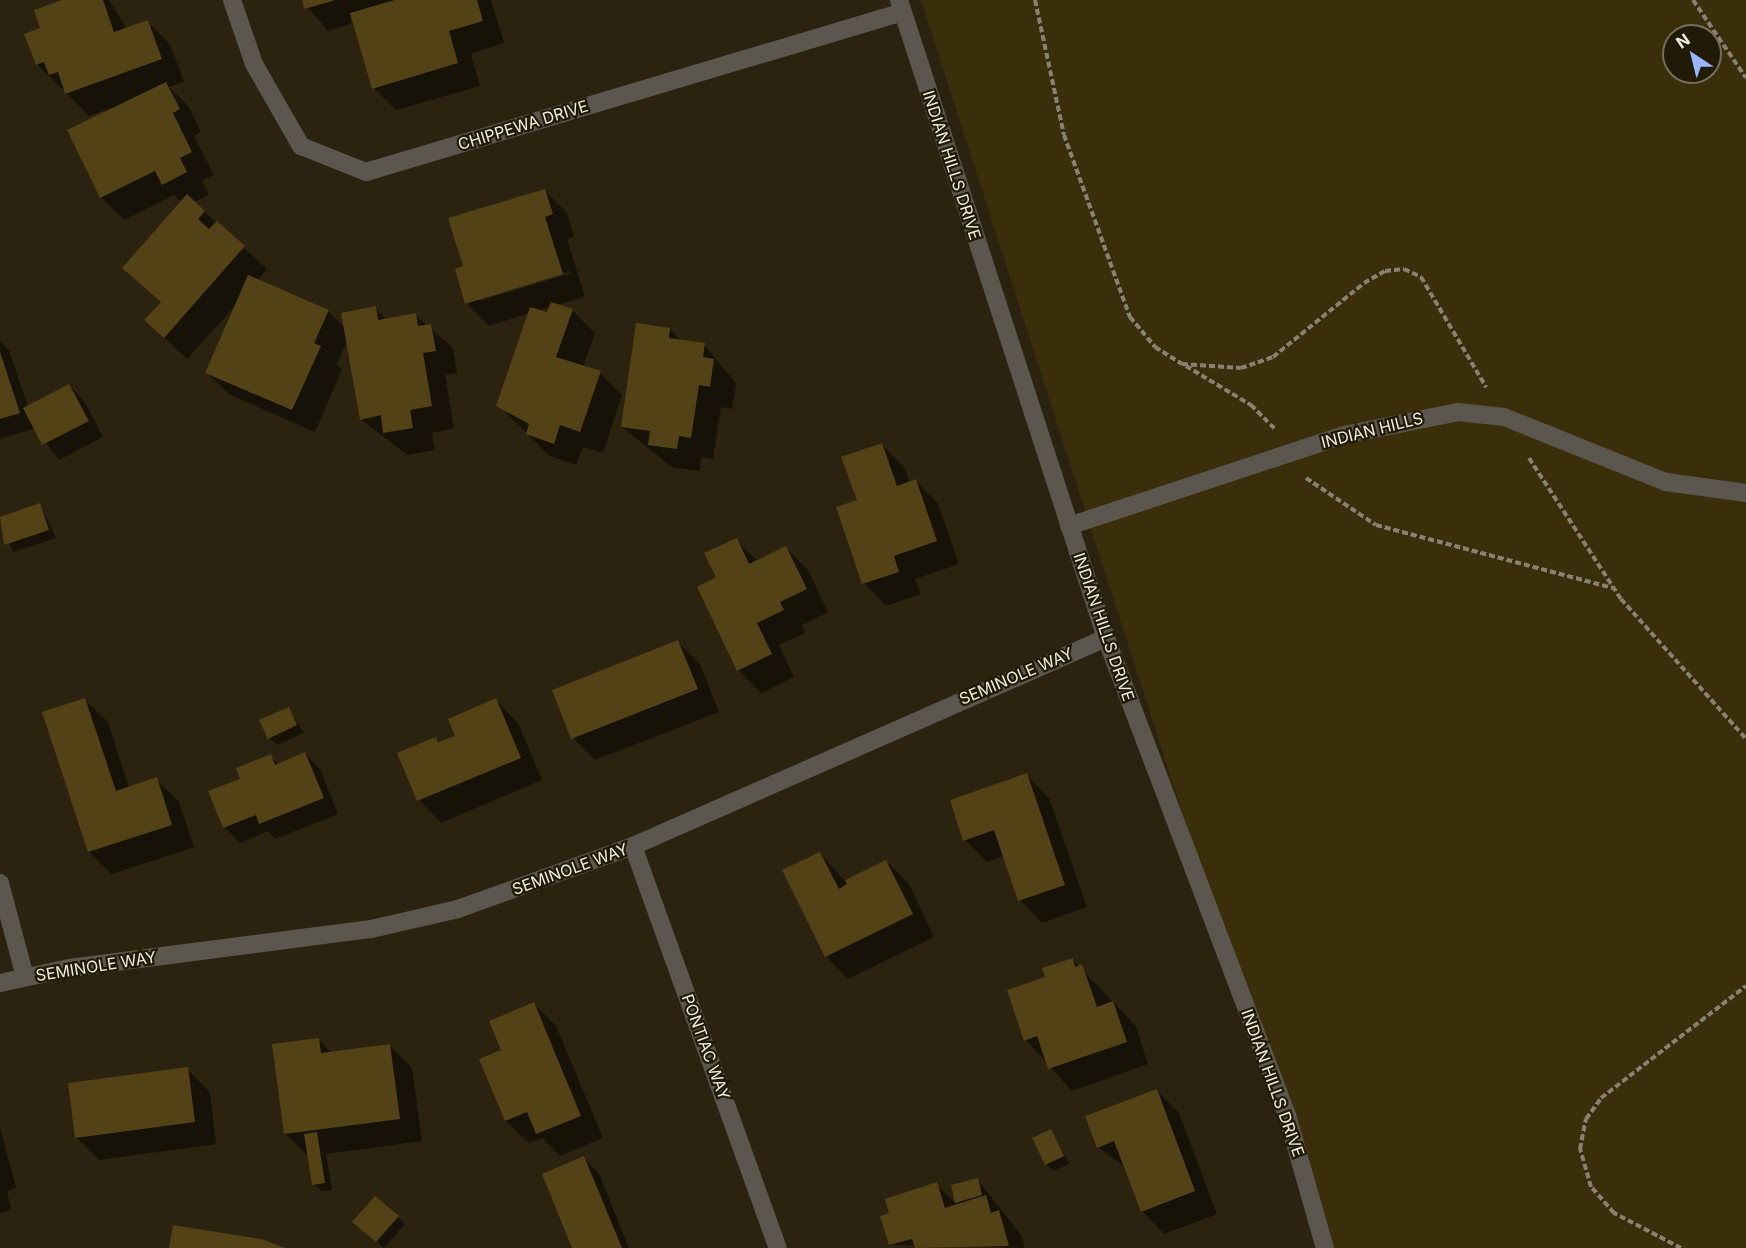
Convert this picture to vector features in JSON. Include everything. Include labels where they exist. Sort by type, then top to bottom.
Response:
[{"type":"street","name":"CHIPPEWA DRIVE","points":[[232,0],[254,64],[301,146],[366,172],[901,6]]},
{"type":"street","name":"INDIAN HILLS DRIVE","points":[[901,6],[1106,638],[1287,1115],[1325,1248]]},
{"type":"street","name":"INDIAN HILLS","points":[[1069,526],[1289,453],[1414,417],[1458,412],[1504,417],[1666,482],[1746,493]]},
{"type":"street","name":"SEMINOLE WAY","points":[[0,983],[25,977],[419,920],[633,846],[1106,638]]},
{"type":"street","name":"PONTIAC WAY","points":[[633,846],[778,1248]]},
{"type":"street","points":[[0,883],[25,977]]},
{"type":"path","points":[[1035,0],[1064,135],[1131,317],[1155,347],[1251,405],[1277,431],[1289,453],[1313,486],[1377,525],[1613,588]]},
{"type":"path","points":[[1693,0],[1746,78]]},
{"type":"path","points":[[1182,364],[1242,368],[1273,357],[1364,283],[1385,271],[1404,269],[1421,278],[1440,305],[1504,417],[1613,588],[1746,739]]},
{"type":"path","points":[[1681,1248],[1614,1213],[1591,1187],[1580,1149],[1586,1119],[1601,1098],[1746,986]]},
{"type":"shaded area","points":[[921,0],[1746,0],[1746,1248],[1322,1248]]},
{"type":"building","points":[[62,0],[103,0],[114,32],[148,20],[162,59],[65,94],[58,72],[49,75],[44,62],[36,65],[24,34],[40,28],[34,10]]},
{"type":"building","points":[[302,0],[333,0],[333,1],[304,9]]},
{"type":"building","points":[[395,0],[477,0],[483,21],[449,31],[458,63],[372,89],[350,13]]},
{"type":"building","points":[[166,82],[180,109],[173,113],[192,152],[180,158],[187,172],[162,185],[155,171],[100,198],[67,130]]},
{"type":"building","points":[[545,189],[553,214],[545,217],[563,274],[465,304],[455,269],[463,266],[448,218]]},
{"type":"building","points":[[187,194],[205,211],[198,219],[209,229],[217,221],[245,246],[164,338],[144,320],[161,302],[122,268]]},
{"type":"building","points":[[248,275],[329,310],[314,343],[321,346],[292,410],[205,373]]},
{"type":"building","points":[[551,302],[573,309],[556,357],[601,371],[580,432],[560,425],[554,444],[526,434],[529,424],[496,406],[530,307],[547,312]]},
{"type":"building","points":[[376,306],[378,320],[416,313],[418,326],[431,324],[436,351],[423,353],[432,406],[410,410],[413,428],[383,433],[381,415],[360,420],[341,313]]},
{"type":"building","points":[[636,323],[670,328],[669,338],[705,343],[703,357],[714,359],[710,387],[699,385],[691,438],[679,436],[677,449],[648,445],[650,431],[621,427]]},
{"type":"building","points":[[0,352],[20,413],[0,419]]},
{"type":"building","points":[[69,384],[89,421],[42,445],[23,408]]},
{"type":"building","points":[[882,443],[897,486],[916,479],[937,541],[894,556],[899,572],[862,584],[836,507],[857,500],[841,457]]},
{"type":"building","points":[[40,503],[49,530],[4,545],[0,517]]},
{"type":"building","points":[[737,538],[749,564],[786,546],[807,589],[780,602],[784,610],[757,623],[772,654],[737,671],[697,587],[716,577],[704,553]]},
{"type":"building","points":[[678,640],[698,689],[571,739],[552,690]]},
{"type":"building","points":[[85,698],[116,791],[157,777],[172,825],[88,852],[42,712]]},
{"type":"building","points":[[496,698],[521,758],[417,801],[397,753],[436,737],[438,742],[455,736],[448,719]]},
{"type":"building","points":[[289,707],[297,725],[268,739],[259,720]]},
{"type":"building","points":[[305,752],[324,798],[259,824],[256,815],[223,828],[208,791],[240,779],[236,768],[271,754],[275,765]]},
{"type":"building","points":[[1027,773],[1065,885],[1018,901],[994,830],[963,841],[950,800]]},
{"type":"building","points":[[820,852],[839,889],[847,884],[845,880],[886,860],[913,914],[825,957],[782,870]]},
{"type":"building","points":[[1073,958],[1075,967],[1082,964],[1097,1007],[1113,1001],[1127,1042],[1048,1069],[1037,1036],[1024,1041],[1007,990],[1045,977],[1042,968]]},
{"type":"building","points":[[534,1002],[581,1116],[536,1134],[527,1112],[505,1121],[479,1059],[501,1050],[489,1021]]},
{"type":"building","points":[[319,1038],[321,1053],[390,1044],[400,1119],[284,1134],[272,1044]]},
{"type":"building","points":[[188,1067],[195,1122],[75,1138],[68,1083]]},
{"type":"building","points":[[1157,1089],[1195,1191],[1141,1212],[1114,1141],[1097,1148],[1085,1116]]},
{"type":"building","points":[[1051,1129],[1064,1156],[1045,1165],[1032,1138]]},
{"type":"building","points":[[317,1132],[325,1183],[312,1185],[304,1134]]},
{"type":"building","points":[[584,1156],[622,1248],[572,1248],[542,1174]]},
{"type":"building","points":[[978,1178],[982,1195],[955,1203],[951,1185]]},
{"type":"building","points":[[937,1182],[945,1208],[986,1195],[991,1213],[999,1210],[1009,1246],[915,1248],[912,1239],[889,1245],[880,1216],[889,1213],[885,1199]]},
{"type":"building","points":[[375,1196],[399,1216],[376,1242],[352,1222]]},
{"type":"building","points":[[173,1225],[261,1239],[285,1248],[169,1248]]}]
